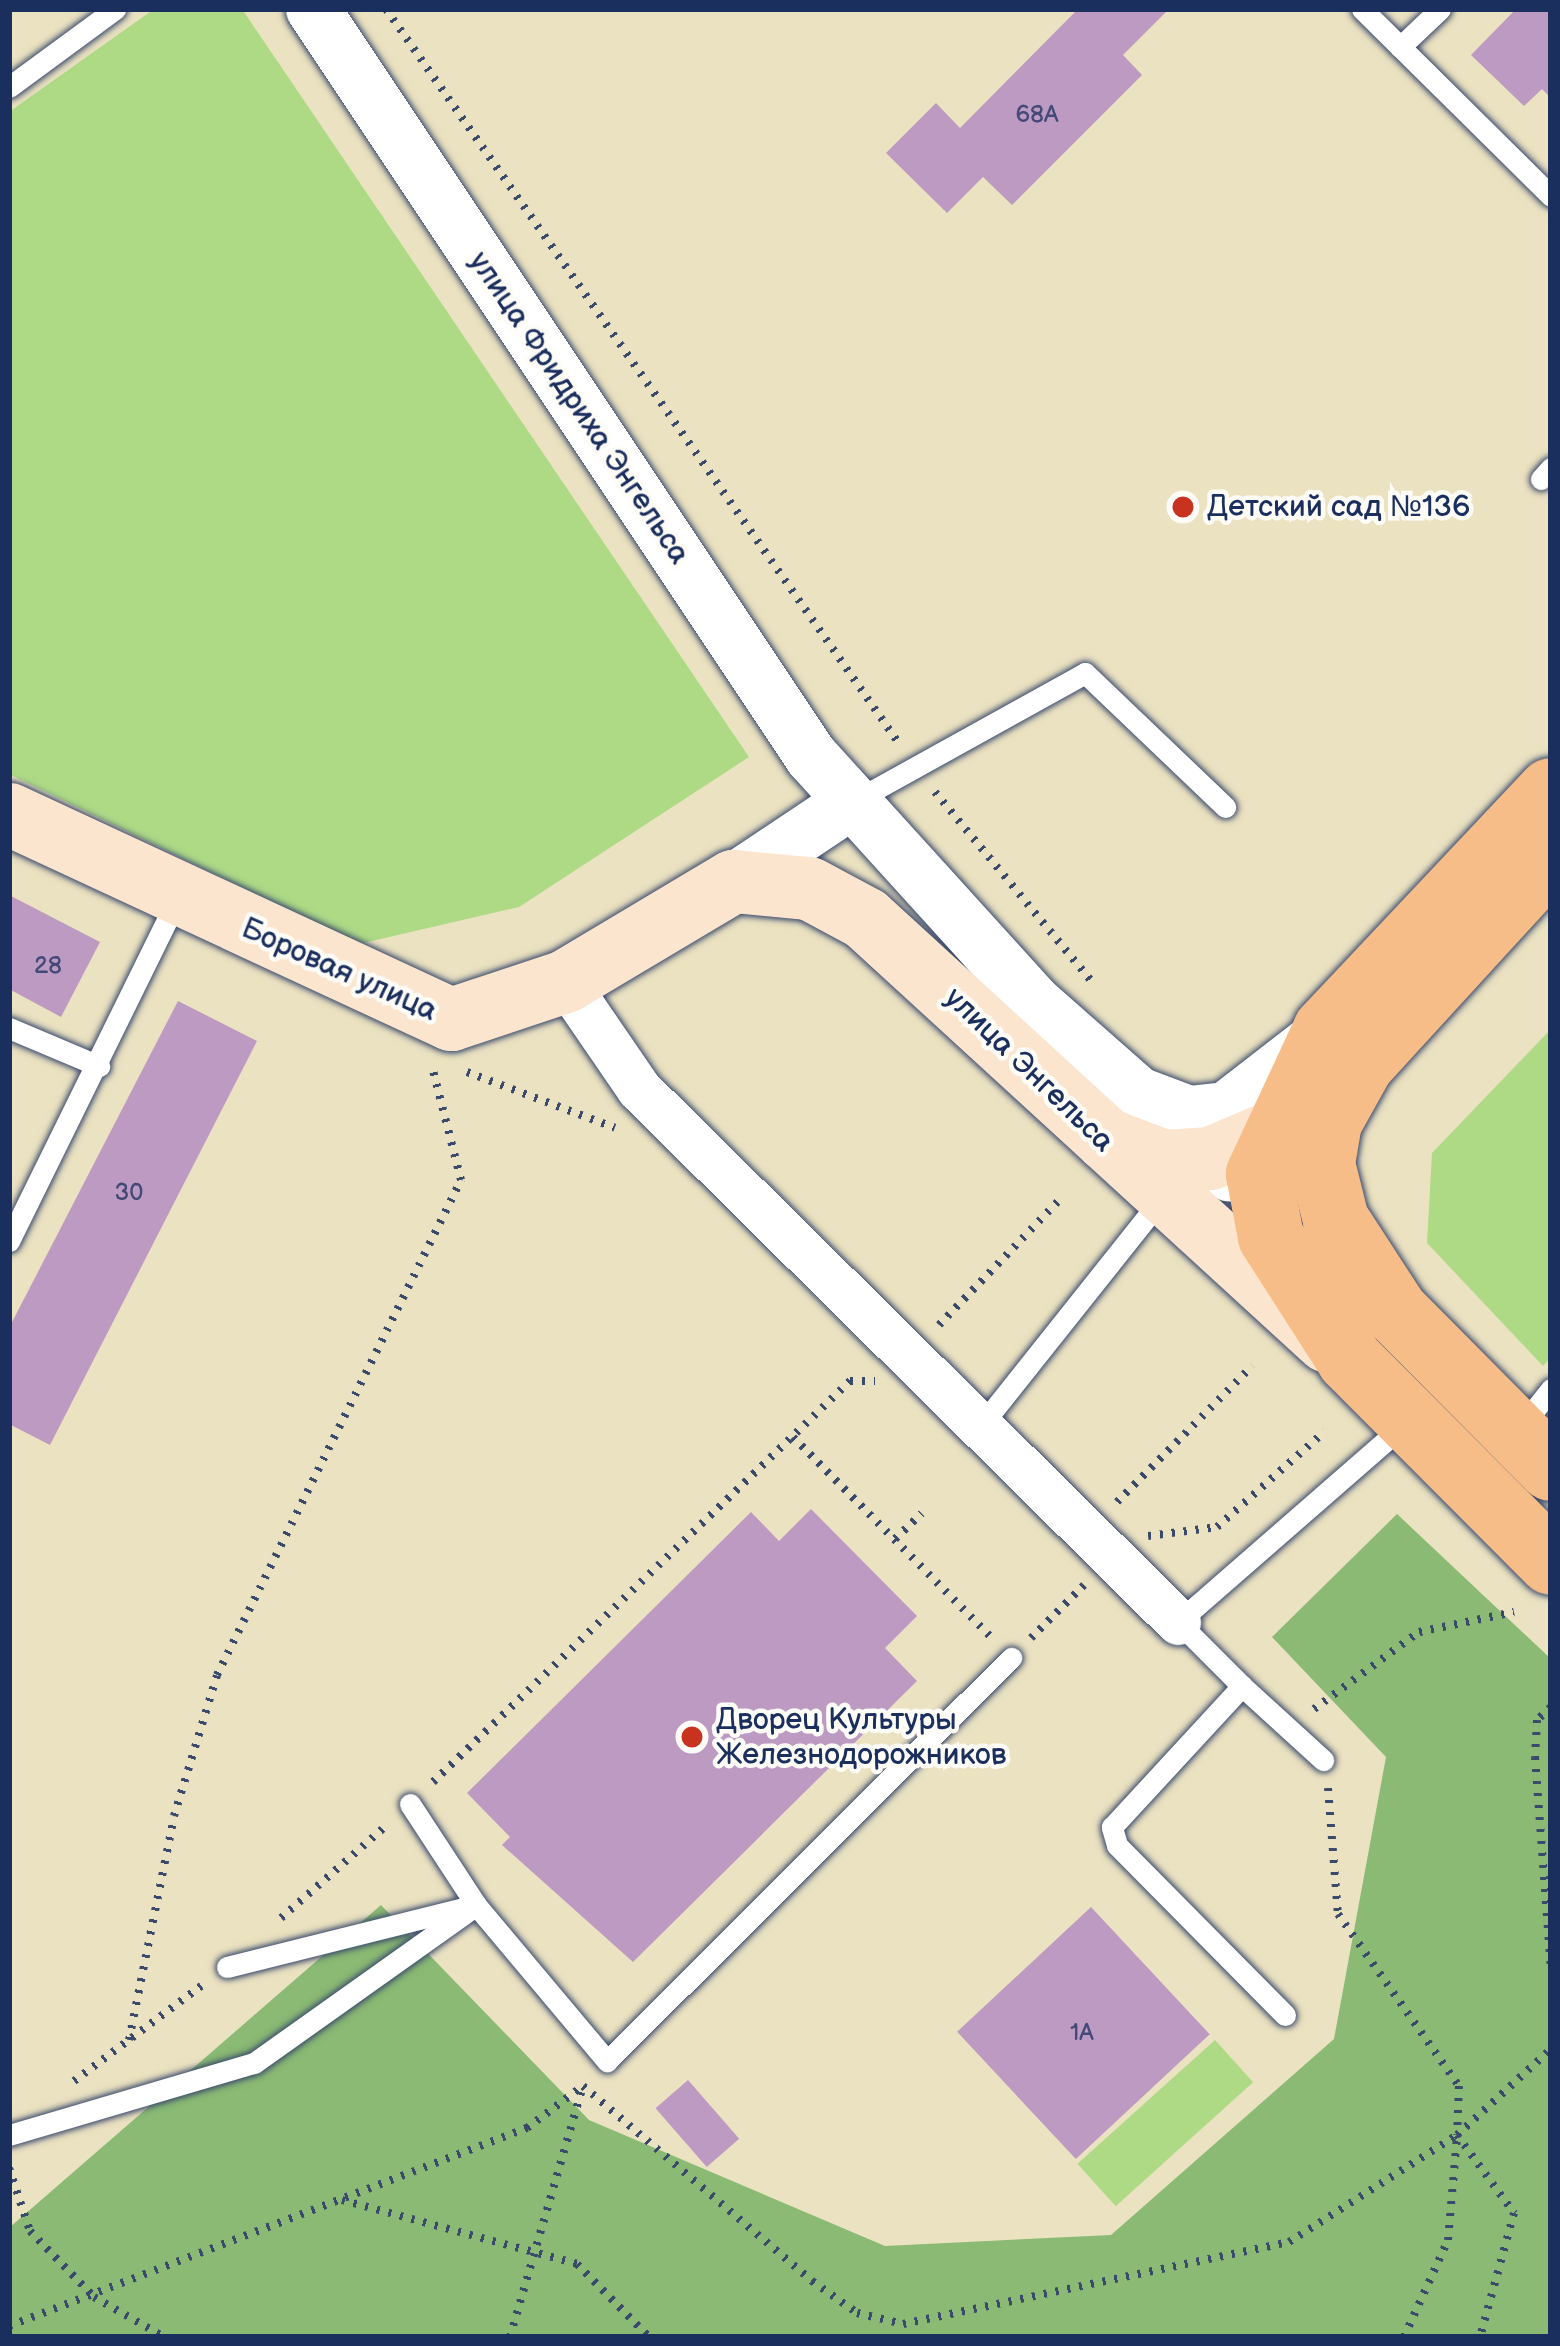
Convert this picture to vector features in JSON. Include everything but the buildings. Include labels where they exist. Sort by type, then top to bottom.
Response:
[{"type":"main road","points":[[1248,1168],[1551,791]]},
{"type":"main road","name":"Боровая улица","points":[[9,814],[178,897],[451,1019],[565,981],[733,881]]},
{"type":"main road","points":[[1539,1430],[1422,1340],[1336,1220],[1322,1164],[1344,1047],[1551,857]]},
{"type":"main road","points":[[733,881],[808,887],[917,963]]},
{"type":"main road","name":"улица Энгельса","points":[[917,963],[1099,1102],[1163,1197],[1350,1360],[1409,1420],[1533,1587]]},
{"type":"main road","points":[[1099,1102],[1163,1161],[1248,1168]]},
{"type":"main road","points":[[1248,1168],[1271,1237],[1350,1360]]},
{"type":"street","name":"улица Фридриха Энгельса","points":[[332,15],[850,803]]},
{"type":"street","name":"Боровая улица","points":[[733,881],[850,803]]},
{"type":"street","name":"улица Энгельса","points":[[850,803],[917,963]]},
{"type":"street","name":"улица Энгельса","points":[[850,803],[1099,1102],[1189,1113],[1226,1109],[1344,1047]]},
{"type":"street","points":[[565,981],[639,1088],[1178,1622]]},
{"type":"street","points":[[1248,1168],[1422,1340]]},
{"type":"lane","points":[[9,87],[115,9]]},
{"type":"lane","points":[[1362,9],[1551,196]]},
{"type":"lane","points":[[1400,46],[1440,9]]},
{"type":"lane","points":[[850,803],[1085,673],[1225,806]]},
{"type":"lane","points":[[9,1241],[99,1066],[178,897]]},
{"type":"lane","points":[[9,1028],[99,1066]]},
{"type":"lane","points":[[979,1428],[1163,1197],[1248,1168]]},
{"type":"lane","points":[[1323,1760],[1178,1622],[1409,1420]]},
{"type":"lane","points":[[410,1804],[476,1905],[607,2061],[1011,1658]]},
{"type":"lane","points":[[1242,1687],[1112,1827],[1117,1845],[1285,2015]]},
{"type":"lane","points":[[227,1967],[476,1905]]},
{"type":"lane","points":[[9,2135],[254,2062],[476,1905]]},
{"type":"path","points":[[386,9],[916,767],[1105,998]]},
{"type":"path","points":[[129,2040],[174,1816],[218,1676],[460,1180],[431,1059]]},
{"type":"path","points":[[910,1357],[1063,1196]]},
{"type":"path","points":[[1121,1498],[1252,1366]]},
{"type":"path","points":[[410,1804],[850,1381]]},
{"type":"path","points":[[794,1437],[1011,1658],[1154,1532],[1217,1527],[1325,1431]]},
{"type":"path","points":[[895,1539],[922,1513]]},
{"type":"path","points":[[1291,1730],[1419,1632],[1533,1587]]},
{"type":"path","points":[[1551,1706],[1537,1720],[1535,1757],[1551,1969]]},
{"type":"path","points":[[1323,1760],[1338,1914],[1459,2086],[1448,2240],[1404,2337]]},
{"type":"path","points":[[583,2086],[812,2281],[856,2313],[903,2324],[1288,2242],[1457,2135],[1551,2049]]},
{"type":"path","points":[[9,2326],[527,2128],[583,2086],[607,2061]]},
{"type":"path","points":[[510,2337],[583,2086]]},
{"type":"path","points":[[1457,2135],[1514,2212],[1480,2337]]},
{"type":"path","points":[[9,2168],[30,2231],[94,2297],[164,2337]]},
{"type":"path","points":[[339,2200],[577,2264],[649,2337]]},
{"type":"green space","points":[[154,9],[242,9],[749,757],[519,907],[359,944],[9,774],[9,112]]},
{"type":"green space","points":[[1551,1029],[1551,1357],[1543,1366],[1427,1243],[1432,1153]]},
{"type":"green space","points":[[1397,1514],[1551,1659],[1551,2337],[9,2337],[9,2228],[381,1905],[589,2120],[885,2246],[1111,2235],[1334,2039],[1386,1757],[1272,1637]]},
{"type":"green space","points":[[1215,2040],[1253,2082],[1116,2206],[1078,2164]]},
{"type":"place","name":"Детский сад №136","points":[[1183,507]]},
{"type":"place","name":"Дворец Культуры Железнодорожников","points":[[692,1737]]}]
